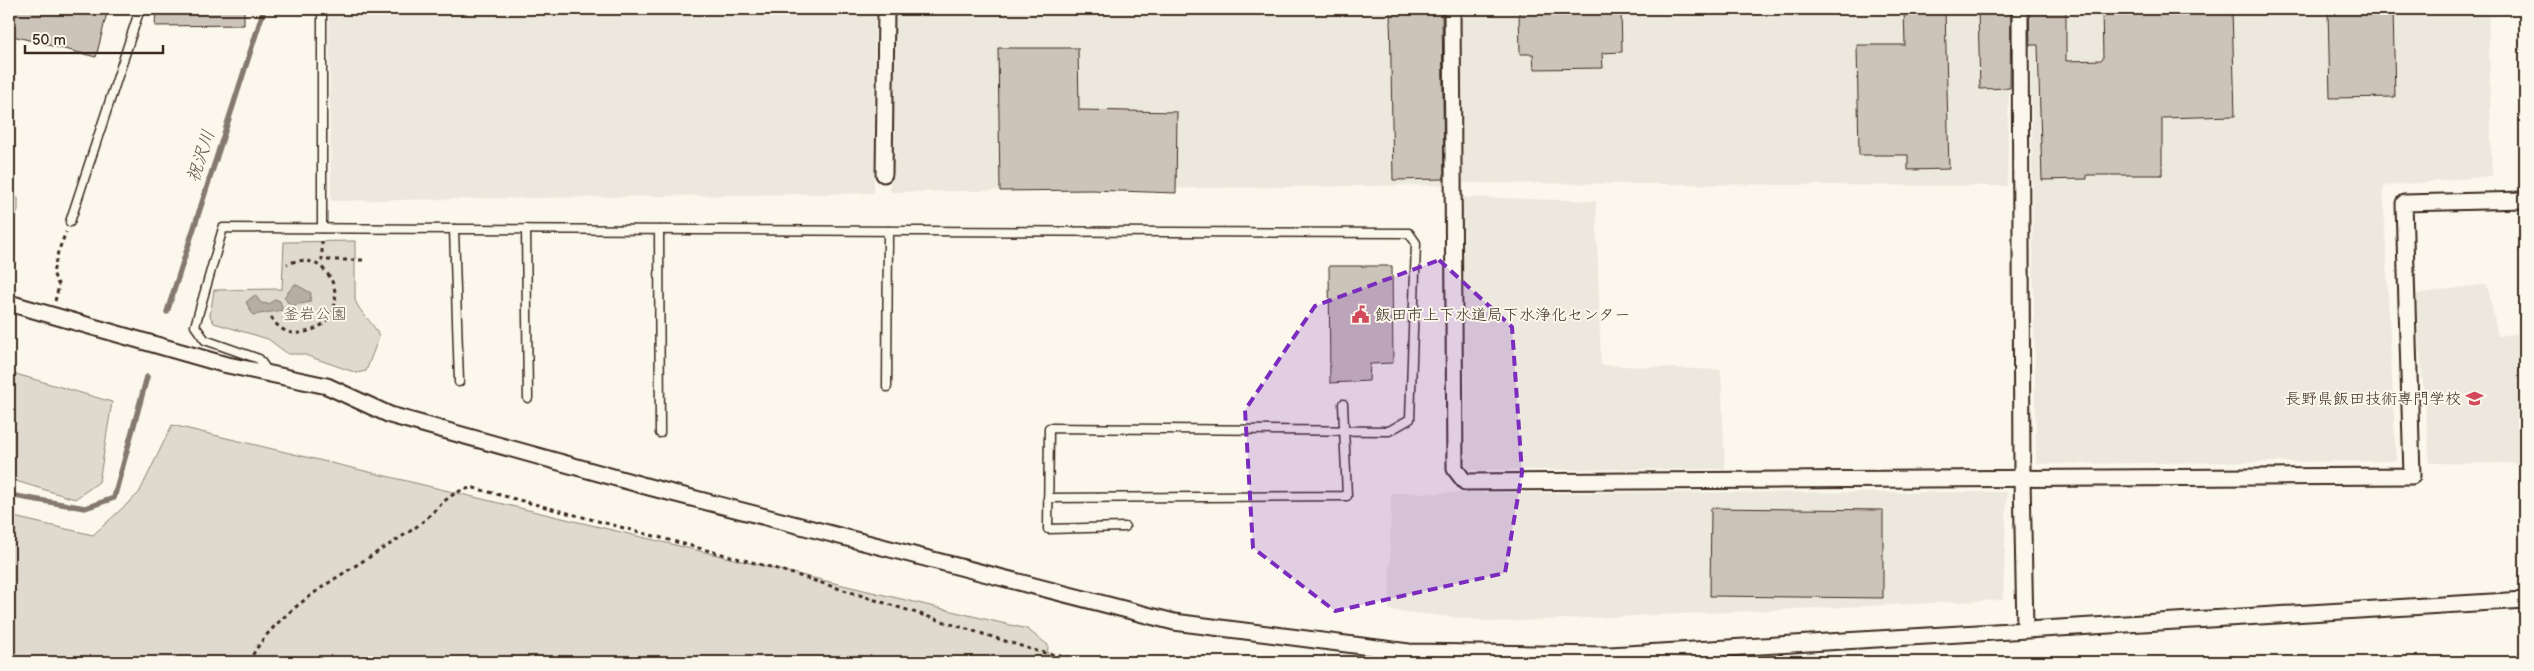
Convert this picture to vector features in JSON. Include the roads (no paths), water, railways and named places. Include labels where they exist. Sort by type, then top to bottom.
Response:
[{"type":"street","points":[[884,174],[886,9]]},
{"type":"street","points":[[1452,9],[1456,468],[1465,482],[2412,476],[2404,203],[2525,200]]},
{"type":"street","points":[[2020,9],[2022,478],[2025,629]]},
{"type":"street","points":[[9,303],[270,376],[327,386],[390,415],[649,487],[1174,622],[1409,652],[1610,655],[2525,600]]},
{"type":"lane","points":[[70,222],[140,9]]},
{"type":"lane","points":[[322,9],[322,228]]},
{"type":"lane","points":[[270,376],[259,359],[205,340],[195,326],[223,228],[1409,233],[1416,244],[1410,419],[1389,431],[1049,428],[1048,529],[1125,527]]},
{"type":"lane","points":[[454,229],[459,382]]},
{"type":"lane","points":[[526,229],[528,398]]},
{"type":"lane","points":[[659,230],[660,433]]},
{"type":"lane","points":[[887,387],[888,231]]},
{"type":"lane","points":[[1048,498],[1347,496],[1343,404]]},
{"type":"lane","points":[[1376,662],[1393,660],[1409,652]]},
{"type":"waterway","name":"祝沢川","points":[[167,312],[264,9]]},
{"type":"waterway","name":"祝沢川","points":[[9,495],[85,508],[114,498],[147,377]]},
{"type":"place","name":"飯田市上下水道局下水浄化センター","points":[[1361,315]]},
{"type":"place","name":"長野県飯田技術専門学校","points":[[2475,399]]},
{"type":"park label","name":"釜岩公園","points":[[315,314]]}]
